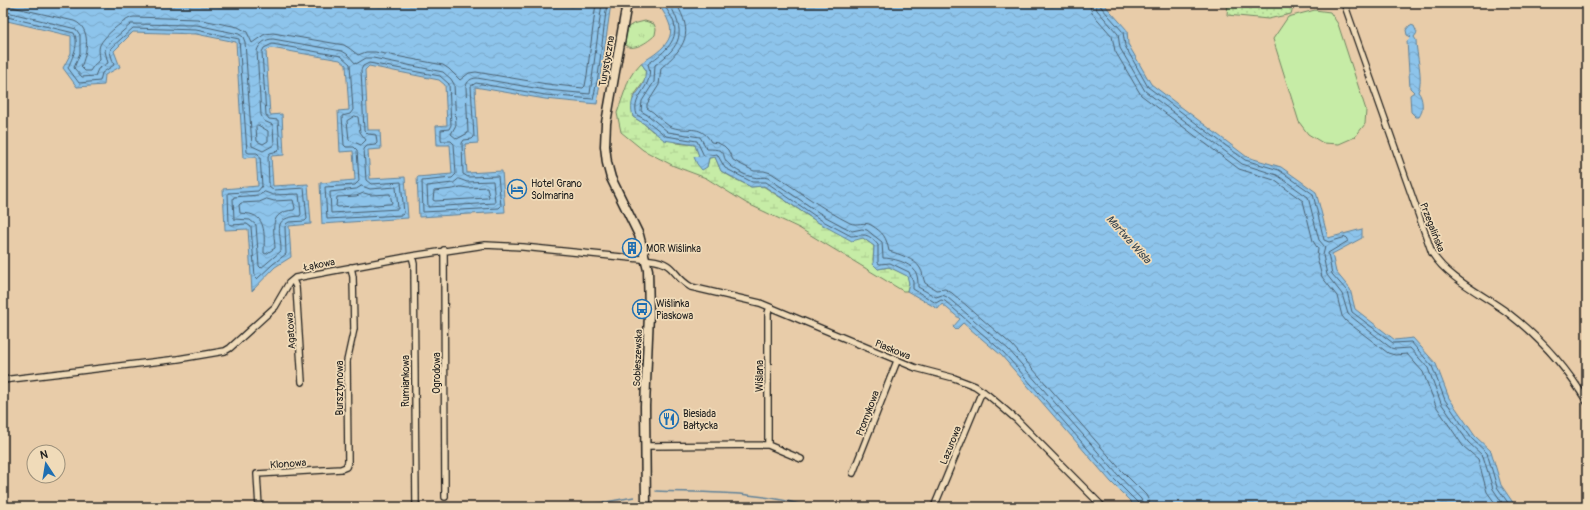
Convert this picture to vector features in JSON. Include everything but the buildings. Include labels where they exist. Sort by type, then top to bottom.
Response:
[{"type":"main road","name":"Turystyczna","points":[[606,123],[627,3]]},
{"type":"main road","name":"Sobieszewska","points":[[606,123],[605,146],[610,172],[617,191],[636,226],[646,260],[649,289],[646,400],[646,507]]},
{"type":"street","name":"Przegalińska","points":[[1344,3],[1432,253],[1437,261],[1448,272],[1508,313],[1526,328],[1560,364],[1587,402]]},
{"type":"street","name":"Łąkowa","points":[[3,380],[178,360],[225,351],[275,307],[287,285],[293,280],[351,267],[444,250],[484,245],[518,246],[646,260]]},
{"type":"street","name":"Ogrodowa","points":[[444,250],[445,497]]},
{"type":"street","name":"Rumiankowa","points":[[412,256],[414,264],[416,507]]},
{"type":"street","name":"Piaskowa","points":[[646,260],[667,264],[683,281],[691,286],[755,302],[897,360],[963,382],[984,392],[1018,420],[1103,507]]},
{"type":"street","name":"Bursztynowa","points":[[348,462],[347,361],[354,329],[351,267]]},
{"type":"street","name":"Agatowa","points":[[293,280],[296,287],[302,382]]},
{"type":"street","name":"Wiślana","points":[[768,445],[768,313],[770,308]]},
{"type":"street","name":"Promykowa","points":[[853,473],[897,360]]},
{"type":"street","name":"Lazurowa","points":[[934,507],[980,396],[984,392]]},
{"type":"street","points":[[646,446],[768,445],[801,459]]},
{"type":"street","name":"Klonowa","points":[[259,507],[257,474],[341,469],[346,467],[348,462]]},
{"type":"green space","points":[[1228,3],[1294,3],[1291,14],[1268,19],[1227,15]]},
{"type":"green space","points":[[1315,10],[1330,12],[1338,24],[1366,110],[1365,124],[1355,137],[1339,144],[1323,143],[1308,134],[1299,122],[1273,39],[1288,17]]},
{"type":"green space","points":[[645,21],[654,24],[656,29],[655,35],[640,46],[631,47],[624,44],[628,27]]},
{"type":"green space","points":[[641,63],[646,70],[645,80],[633,97],[633,117],[652,131],[677,143],[695,145],[699,156],[695,157],[707,167],[709,158],[715,157],[721,171],[733,178],[751,187],[763,186],[819,223],[863,238],[874,246],[873,260],[878,269],[889,267],[908,276],[909,283],[907,291],[903,291],[799,228],[746,203],[706,178],[674,166],[643,150],[621,132],[617,113],[629,79]]},
{"type":"water","points":[[3,3],[611,3],[597,104],[545,99],[475,87],[478,143],[465,144],[467,173],[502,171],[505,212],[419,217],[417,177],[452,174],[450,145],[437,145],[436,126],[447,125],[445,85],[439,80],[369,66],[365,70],[368,130],[380,130],[381,149],[368,150],[370,179],[405,177],[408,218],[322,224],[320,183],[355,180],[353,151],[340,152],[338,111],[349,110],[346,65],[340,60],[271,48],[266,51],[270,115],[282,114],[284,155],[271,156],[273,186],[308,184],[311,224],[289,226],[291,257],[275,267],[252,291],[248,229],[225,230],[223,189],[258,186],[256,157],[243,158],[236,42],[196,34],[133,32],[114,51],[120,67],[105,75],[104,85],[77,87],[63,68],[71,53],[71,36],[3,20]]},
{"type":"water","name":"Martwa Wisła","points":[[659,3],[1103,3],[1127,30],[1128,44],[1151,84],[1247,157],[1281,167],[1316,192],[1328,238],[1362,229],[1362,238],[1332,254],[1336,272],[1350,289],[1355,309],[1395,340],[1413,338],[1436,364],[1449,398],[1475,436],[1491,451],[1501,485],[1516,507],[1136,507],[1111,482],[1001,355],[963,323],[956,330],[953,327],[960,319],[942,304],[938,309],[907,291],[909,283],[907,276],[889,267],[878,269],[873,264],[874,246],[863,238],[852,241],[819,223],[764,186],[751,187],[721,171],[715,157],[709,158],[707,167],[702,170],[694,157],[699,156],[695,145],[664,140],[633,117],[632,101],[644,82],[646,70],[641,63],[658,52],[670,36],[671,30],[669,23]]},
{"type":"water","points":[[1410,25],[1414,26],[1417,33],[1414,37],[1416,40],[1420,74],[1420,87],[1418,92],[1421,97],[1422,104],[1422,111],[1419,117],[1416,117],[1411,112],[1410,95],[1414,92],[1410,88],[1407,41],[1411,37],[1407,35],[1406,30]]},
{"type":"waterway","points":[[656,491],[753,495],[809,507]]},
{"type":"waterway","points":[[578,507],[634,497]]},
{"type":"place","name":"Hotel Grano Solmarina","points":[[517,189]]},
{"type":"place","name":"MOR Wiślinka","points":[[632,248]]},
{"type":"place","name":"Wiślinka Piaskowa","points":[[642,309]]},
{"type":"place","name":"Biesiada Bałtycka","points":[[669,419]]}]
